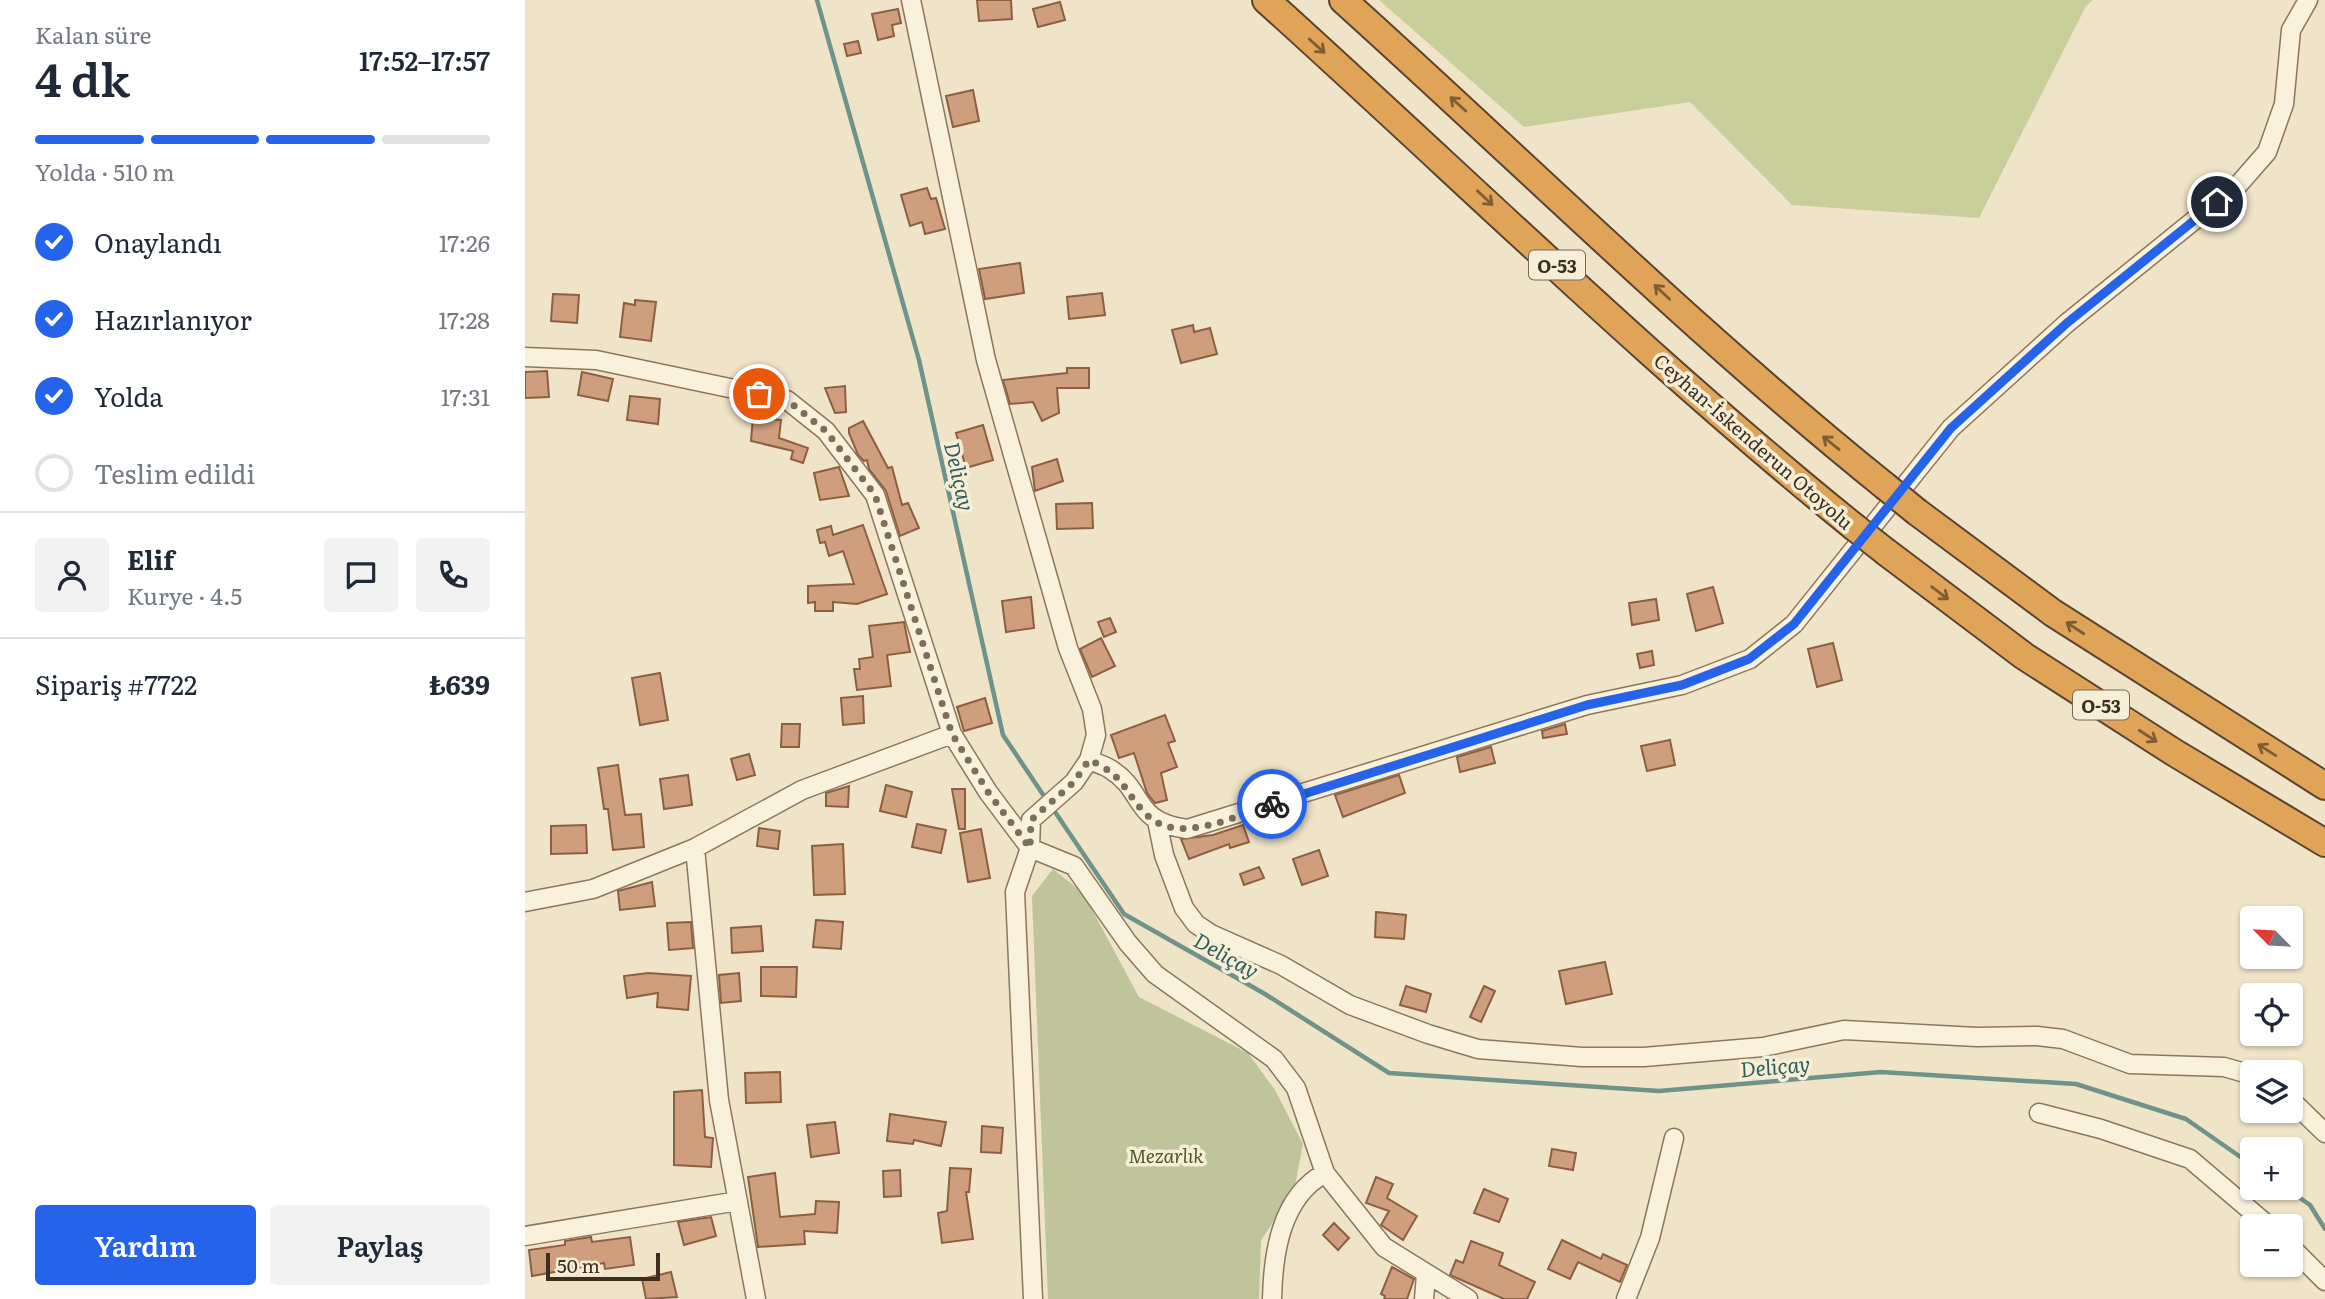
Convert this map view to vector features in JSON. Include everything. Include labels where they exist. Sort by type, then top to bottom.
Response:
[{"type":"highway","name":"Ceyhan-İskenderun Otoyolu","points":[[1266,0],[1677,375],[1786,472],[1853,526],[2024,656],[2175,753],[2325,843]]},
{"type":"highway","name":"O-53","points":[[1343,0],[1819,433],[1917,512],[2053,614],[2325,786]]},
{"type":"street","points":[[911,0],[986,360],[1068,648],[1092,709],[1096,735],[1089,760],[1074,782],[1031,820],[1030,848],[1015,892],[1033,1299]]},
{"type":"street","points":[[1089,760],[1111,769],[1148,816],[1167,826],[1187,829],[1587,705],[1682,685],[1749,659],[1794,624],[1951,428],[2067,323],[2239,184],[2267,152],[2284,104],[2291,30],[2308,0]]},
{"type":"street","points":[[525,357],[596,360],[787,400],[826,431],[875,495],[952,734],[988,792],[1030,848],[1074,866],[1128,943],[1155,974],[1274,1059],[1296,1088],[1325,1173],[1384,1247],[1468,1299]]},
{"type":"street","points":[[525,902],[593,889],[695,848],[802,790],[952,734]]},
{"type":"street","points":[[1157,821],[1164,855],[1184,908],[1196,924],[1211,934],[1281,965],[1350,1005],[1478,1049],[1582,1057],[1644,1057],[1763,1047],[1845,1030],[1977,1037],[2037,1035],[2063,1039],[2130,1064],[2224,1067],[2240,1072]]},
{"type":"street","points":[[695,848],[719,1100],[756,1299]]},
{"type":"street","points":[[2303,1112],[2325,1133]]},
{"type":"street","points":[[2039,1113],[2101,1129],[2190,1159],[2255,1214]]},
{"type":"street","points":[[1626,1299],[1650,1238],[1674,1138]]},
{"type":"street","points":[[1272,1299],[1273,1260],[1280,1233],[1301,1189],[1325,1173]]},
{"type":"street","points":[[525,1236],[738,1201]]},
{"type":"street","points":[[2303,1259],[2325,1281]]},
{"type":"street","points":[[1424,1299],[1426,1275]]},
{"type":"green space","points":[[1379,0],[2093,0],[2086,6],[1979,218],[1792,205],[1690,102],[1524,127]]},
{"type":"green space","name":"Mezarlık","points":[[1053,869],[1083,893],[1139,997],[1248,1053],[1275,1090],[1303,1144],[1294,1191],[1261,1240],[1259,1299],[1048,1299],[1032,896]]},
{"type":"building","points":[[977,0],[1011,0],[1012,19],[979,21]]},
{"type":"building","points":[[1060,2],[1065,20],[1038,27],[1033,9]]},
{"type":"building","points":[[898,9],[901,23],[892,25],[894,36],[878,40],[872,14]]},
{"type":"building","points":[[858,41],[861,53],[847,56],[844,44]]},
{"type":"building","points":[[973,90],[979,121],[953,127],[946,96]]},
{"type":"building","points":[[927,188],[931,199],[936,198],[945,229],[925,234],[922,222],[910,226],[901,195]]},
{"type":"building","points":[[1020,263],[1024,293],[985,299],[979,269]]},
{"type":"building","points":[[1102,293],[1105,315],[1069,319],[1067,297]]},
{"type":"building","points":[[553,294],[579,295],[577,323],[551,321]]},
{"type":"building","points":[[635,300],[656,302],[651,341],[620,337],[624,303],[635,305]]},
{"type":"building","points":[[1193,325],[1194,332],[1210,328],[1217,354],[1181,363],[1172,330]]},
{"type":"building","points":[[1067,368],[1089,368],[1089,388],[1057,388],[1059,413],[1042,421],[1033,402],[1010,404],[1003,380],[1067,373]]},
{"type":"building","points":[[759,369],[774,374],[770,385],[755,382]]},
{"type":"building","points":[[547,371],[549,397],[525,398],[525,372]]},
{"type":"building","points":[[582,372],[613,379],[608,401],[578,395]]},
{"type":"building","points":[[845,386],[846,412],[835,413],[825,388]]},
{"type":"building","points":[[630,396],[660,399],[658,424],[627,420]]},
{"type":"building","points":[[753,417],[781,420],[779,438],[808,448],[803,463],[791,459],[793,451],[751,441]]},
{"type":"building","points":[[863,421],[888,468],[892,467],[902,505],[908,503],[919,528],[900,536],[886,491],[869,469],[867,460],[864,461],[858,455],[849,433],[849,428]]},
{"type":"building","points":[[983,425],[993,460],[966,468],[956,433]]},
{"type":"building","points":[[1057,459],[1063,481],[1035,491],[1032,467]]},
{"type":"building","points":[[839,467],[849,496],[820,500],[814,473]]},
{"type":"building","points":[[1092,503],[1093,528],[1057,529],[1056,504]]},
{"type":"building","points":[[863,525],[887,594],[857,604],[833,602],[833,611],[815,611],[815,602],[808,603],[808,586],[854,584],[843,551],[829,556],[825,542],[820,543],[817,530],[831,526],[833,535]]},
{"type":"building","points":[[1713,587],[1723,623],[1696,631],[1687,594]]},
{"type":"building","points":[[1031,597],[1034,628],[1006,632],[1002,601]]},
{"type":"building","points":[[1656,599],[1659,620],[1632,625],[1629,603]]},
{"type":"building","points":[[1110,618],[1116,632],[1104,637],[1098,622]]},
{"type":"building","points":[[904,622],[910,652],[887,655],[891,686],[857,690],[854,669],[860,669],[859,659],[873,657],[869,626]]},
{"type":"building","points":[[1101,638],[1115,666],[1092,677],[1080,649]]},
{"type":"building","points":[[1833,643],[1842,680],[1817,687],[1808,649]]},
{"type":"building","points":[[1652,651],[1654,665],[1640,668],[1637,654]]},
{"type":"building","points":[[660,673],[668,720],[640,725],[632,678]]},
{"type":"building","points":[[863,696],[864,723],[843,725],[841,698]]},
{"type":"building","points":[[985,698],[992,723],[964,731],[957,707]]},
{"type":"building","points":[[1165,715],[1175,741],[1168,743],[1177,767],[1161,773],[1167,800],[1155,803],[1147,793],[1134,753],[1119,758],[1111,735]]},
{"type":"building","points":[[782,724],[800,724],[799,747],[781,747]]},
{"type":"building","points":[[1565,724],[1567,734],[1543,738],[1542,731]]},
{"type":"building","points":[[1670,740],[1675,765],[1647,771],[1641,746]]},
{"type":"building","points":[[1491,747],[1495,763],[1460,772],[1457,757]]},
{"type":"building","points":[[749,754],[755,775],[737,780],[731,759]]},
{"type":"building","points":[[618,765],[625,815],[641,814],[644,847],[613,850],[608,809],[604,809],[598,768]]},
{"type":"building","points":[[688,775],[692,805],[664,809],[660,779]]},
{"type":"building","points":[[1399,775],[1405,793],[1343,817],[1335,795]]},
{"type":"building","points":[[886,785],[912,792],[906,817],[880,811]]},
{"type":"building","points":[[849,786],[848,807],[826,806],[826,793]]},
{"type":"building","points":[[952,789],[965,789],[965,829],[959,829]]},
{"type":"building","points":[[917,824],[946,830],[941,853],[912,847]]},
{"type":"building","points":[[586,825],[587,853],[551,854],[551,826]]},
{"type":"building","points":[[1243,825],[1249,842],[1230,848],[1229,844],[1189,859],[1181,839],[1213,835]]},
{"type":"building","points":[[759,828],[780,831],[778,849],[757,846]]},
{"type":"building","points":[[981,829],[990,878],[968,882],[960,833]]},
{"type":"building","points":[[843,844],[845,894],[814,895],[812,846]]},
{"type":"building","points":[[1319,850],[1328,876],[1302,885],[1293,859]]},
{"type":"building","points":[[1259,867],[1264,878],[1244,885],[1240,874]]},
{"type":"building","points":[[652,882],[655,906],[620,910],[618,891]]},
{"type":"building","points":[[1376,912],[1406,915],[1404,939],[1375,937]]},
{"type":"building","points":[[816,920],[843,922],[841,949],[813,947]]},
{"type":"building","points":[[691,922],[693,948],[669,950],[667,923]]},
{"type":"building","points":[[761,926],[763,951],[732,953],[731,928]]},
{"type":"building","points":[[1605,962],[1612,994],[1566,1004],[1559,971]]},
{"type":"building","points":[[761,967],[797,967],[796,997],[761,996]]},
{"type":"building","points":[[648,973],[691,976],[688,1010],[657,1007],[658,993],[627,998],[624,976]]},
{"type":"building","points":[[739,973],[741,1001],[721,1003],[719,975]]},
{"type":"building","points":[[1406,986],[1431,994],[1426,1012],[1400,1005]]},
{"type":"building","points":[[1484,986],[1495,991],[1481,1022],[1470,1017]]},
{"type":"building","points":[[780,1072],[781,1102],[746,1103],[745,1073]]},
{"type":"building","points":[[702,1090],[705,1137],[713,1138],[711,1167],[674,1165],[674,1092]]},
{"type":"building","points":[[890,1114],[946,1122],[941,1146],[914,1140],[913,1144],[887,1141]]},
{"type":"building","points":[[835,1122],[839,1153],[811,1157],[807,1125]]},
{"type":"building","points":[[982,1126],[1003,1128],[1001,1153],[981,1152]]},
{"type":"building","points":[[1552,1149],[1576,1153],[1573,1170],[1549,1166]]},
{"type":"building","points":[[950,1168],[971,1169],[969,1192],[966,1192],[973,1239],[942,1243],[938,1213],[947,1211]]},
{"type":"building","points":[[900,1170],[901,1196],[884,1197],[883,1171]]},
{"type":"building","points":[[775,1173],[780,1217],[815,1214],[816,1201],[839,1202],[837,1233],[804,1231],[805,1244],[758,1247],[748,1177]]},
{"type":"building","points":[[1376,1177],[1393,1184],[1387,1198],[1417,1216],[1403,1240],[1381,1225],[1389,1211],[1366,1203]]},
{"type":"building","points":[[1484,1189],[1508,1199],[1499,1222],[1474,1213]]},
{"type":"building","points":[[711,1217],[716,1236],[684,1245],[678,1222]]},
{"type":"building","points":[[1334,1223],[1349,1238],[1338,1250],[1323,1235]]},
{"type":"building","points":[[591,1237],[592,1242],[630,1237],[634,1265],[605,1269],[604,1263],[532,1276],[529,1250],[565,1245],[565,1241]]},
{"type":"building","points":[[1562,1240],[1601,1259],[1603,1254],[1627,1265],[1620,1282],[1578,1262],[1570,1279],[1548,1269]]},
{"type":"building","points":[[1471,1241],[1503,1253],[1499,1265],[1535,1282],[1527,1299],[1504,1299],[1450,1275],[1456,1260],[1463,1263]]},
{"type":"building","points":[[1392,1267],[1414,1279],[1407,1299],[1384,1299],[1385,1296],[1381,1294]]},
{"type":"building","points":[[671,1272],[677,1297],[646,1299],[642,1279]]},
{"type":"waterway","name":"Deliçay","points":[[817,0],[919,360],[1003,735],[1046,799]]},
{"type":"waterway","name":"Deliçay","points":[[1051,806],[1124,914],[1265,994],[1389,1073],[1659,1091],[1881,1072],[2076,1084],[2186,1119],[2240,1157]]},
{"type":"waterway","name":"Deliçay","points":[[2303,1200],[2310,1205],[2325,1229]]},
{"type":"way so far","points":[[759,394],[787,400],[826,431],[875,495],[952,734],[988,792],[1030,848],[1031,820],[1074,782],[1089,760],[1111,769],[1148,816],[1167,826],[1187,829],[1272,804]]},
{"type":"route","points":[[1272,804],[1587,705],[1682,685],[1749,659],[1794,624],[1951,428],[2067,323],[2217,202]]}]
